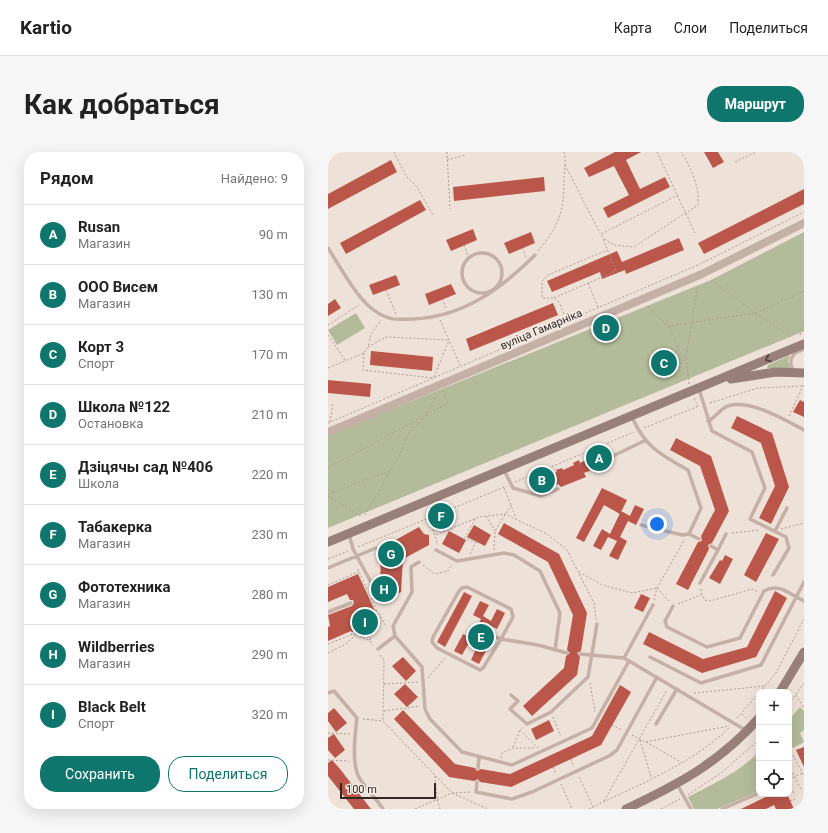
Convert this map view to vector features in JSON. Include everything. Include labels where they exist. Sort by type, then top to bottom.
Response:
[{"type":"main road","points":[[328,542],[804,344]]},
{"type":"main road","points":[[708,384],[755,374],[801,373]]},
{"type":"main road","points":[[782,689],[804,652]]},
{"type":"main road","points":[[626,809],[677,784],[714,761],[747,732],[756,722]]},
{"type":"street","name":"вуліца Гамарніка","points":[[328,432],[702,274],[804,223]]},
{"type":"lane","points":[[328,248],[363,301],[386,318],[398,320],[439,317],[469,305],[494,289],[535,255]]},
{"type":"lane","points":[[481,253],[487,254],[498,261],[502,272],[501,279],[494,289],[483,293],[476,292],[466,285],[463,280],[463,268],[469,258],[481,253]]},
{"type":"lane","points":[[801,373],[792,366],[790,359],[795,353],[804,349]]},
{"type":"lane","points":[[698,388],[708,421],[714,433],[752,452],[765,488],[750,519],[786,537],[788,548],[773,575]]},
{"type":"lane","points":[[708,421],[714,419],[726,407],[738,405],[755,407],[787,420],[804,430]]},
{"type":"lane","points":[[631,416],[638,431],[656,452],[688,470],[701,508],[689,534]]},
{"type":"lane","points":[[612,456],[646,440]]},
{"type":"lane","points":[[504,468],[513,488],[541,496],[558,489]]},
{"type":"lane","points":[[775,531],[787,508]]},
{"type":"lane","points":[[641,525],[682,535],[689,534],[700,540]]},
{"type":"lane","points":[[349,533],[353,549],[373,586],[369,593]]},
{"type":"lane","points":[[700,583],[726,534]]},
{"type":"lane","points":[[711,546],[718,550]]},
{"type":"lane","points":[[328,568],[376,548]]},
{"type":"lane","points":[[436,550],[455,560],[467,560],[504,553],[514,555],[540,571],[560,614],[556,650]]},
{"type":"lane","points":[[419,562],[411,567],[412,592],[393,626],[394,634],[422,667],[427,715],[462,752],[479,758],[512,765],[540,750],[592,728],[629,661]]},
{"type":"lane","points":[[650,658],[701,682],[761,665],[804,582]]},
{"type":"lane","points":[[673,606],[665,621],[667,627],[707,647],[740,638],[763,594],[770,588],[775,586],[804,601]]},
{"type":"lane","points":[[468,587],[511,609],[514,617],[501,639],[483,668],[480,670],[437,648],[432,642],[459,591],[462,588],[468,587]]},
{"type":"lane","points":[[328,612],[351,603]]},
{"type":"lane","points":[[624,658],[653,605]]},
{"type":"lane","points":[[511,695],[518,701],[510,709],[527,724],[551,712],[588,677],[597,624]]},
{"type":"lane","points":[[376,648],[394,634]]},
{"type":"lane","points":[[492,636],[567,653]]},
{"type":"lane","points":[[580,654],[624,658],[670,684],[732,725],[747,732]]},
{"type":"lane","points":[[477,782],[476,792],[512,799],[522,796],[609,756],[617,750],[625,732],[656,677]]},
{"type":"lane","points":[[656,724],[677,689]]},
{"type":"lane","points":[[328,693],[334,691],[357,718],[354,762],[360,779],[383,809]]},
{"type":"lane","points":[[478,768],[479,758]]},
{"type":"lane","points":[[677,784],[691,809]]},
{"type":"lane","points":[[722,809],[756,794]]},
{"type":"lane","points":[[750,797],[752,802]]},
{"type":"path","points":[[394,152],[406,176],[417,188],[433,215]]},
{"type":"path","points":[[447,152],[450,209]]},
{"type":"path","points":[[535,255],[553,233],[558,222],[564,197],[564,152]]},
{"type":"path","points":[[657,152],[695,233]]},
{"type":"path","points":[[603,239],[614,245],[634,247],[659,229],[687,214],[698,205],[699,196],[694,178],[682,152]]},
{"type":"path","points":[[735,162],[756,152]]},
{"type":"path","points":[[447,160],[464,154]]},
{"type":"path","points":[[565,165],[601,234],[616,271],[554,298],[542,298],[542,280],[548,275],[607,250]]},
{"type":"path","points":[[601,234],[678,195]]},
{"type":"path","points":[[328,423],[461,365],[698,266],[804,212]]},
{"type":"path","points":[[464,245],[469,258]]},
{"type":"path","points":[[522,248],[528,262]]},
{"type":"path","points":[[711,280],[755,313],[793,338]]},
{"type":"path","points":[[588,283],[598,308]]},
{"type":"path","points":[[687,381],[686,365],[691,323],[698,285]]},
{"type":"path","points":[[386,290],[398,320]]},
{"type":"path","points":[[668,326],[755,313],[804,291]]},
{"type":"path","points":[[554,298],[559,302],[567,321]]},
{"type":"path","points":[[442,299],[449,314]]},
{"type":"path","points":[[328,325],[360,304]]},
{"type":"path","points":[[648,306],[668,326],[686,365]]},
{"type":"path","points":[[439,317],[461,365]]},
{"type":"path","points":[[800,335],[804,322]]},
{"type":"path","points":[[378,325],[371,334],[368,347],[364,353],[363,370],[433,378]]},
{"type":"path","points":[[328,335],[345,360]]},
{"type":"path","points":[[368,347],[386,337],[449,340]]},
{"type":"path","points":[[433,378],[449,340]]},
{"type":"path","points":[[328,368],[364,353]]},
{"type":"path","points":[[787,420],[804,384]]},
{"type":"path","points":[[328,559],[704,404],[758,388],[804,386]]},
{"type":"path","points":[[328,468],[427,413],[448,403],[443,391],[439,390]]},
{"type":"path","points":[[365,515],[401,453],[407,435],[427,413],[437,394]]},
{"type":"path","points":[[330,422],[333,403]]},
{"type":"path","points":[[328,494],[391,471]]},
{"type":"path","points":[[504,487],[516,519]]},
{"type":"path","points":[[328,496],[361,516]]},
{"type":"path","points":[[494,554],[495,531],[511,505]]},
{"type":"path","points":[[436,535],[475,519],[505,514],[547,534],[567,550],[594,603],[597,624]]},
{"type":"path","points":[[486,516],[495,531]]},
{"type":"path","points":[[428,517],[436,535],[438,546],[436,550]]},
{"type":"path","points":[[467,560],[476,542],[465,538],[475,519]]},
{"type":"path","points":[[653,605],[657,588],[689,534]]},
{"type":"path","points":[[419,562],[434,574],[448,572],[455,560]]},
{"type":"path","points":[[328,585],[358,571],[383,623],[394,634]]},
{"type":"path","points":[[578,572],[602,585],[632,593],[657,588]]},
{"type":"path","points":[[700,583],[702,595],[705,600],[710,601],[752,589],[763,594]]},
{"type":"path","points":[[657,588],[673,606],[702,595]]},
{"type":"path","points":[[370,641],[376,609]]},
{"type":"path","points":[[762,689],[776,673],[804,619]]},
{"type":"path","points":[[328,644],[373,626]]},
{"type":"path","points":[[356,634],[370,641],[376,648]]},
{"type":"path","points":[[328,653],[346,644],[356,634]]},
{"type":"path","points":[[379,654],[384,660],[383,721]]},
{"type":"path","points":[[431,676],[445,658]]},
{"type":"path","points":[[588,677],[595,715]]},
{"type":"path","points":[[383,684],[424,682]]},
{"type":"path","points":[[792,700],[804,683]]},
{"type":"path","points":[[604,801],[670,684]]},
{"type":"path","points":[[685,694],[765,686]]},
{"type":"path","points":[[796,695],[804,708]]},
{"type":"path","points":[[589,809],[682,762],[712,742],[732,725],[756,696]]},
{"type":"path","points":[[383,712],[425,706]]},
{"type":"path","points":[[551,712],[563,741]]},
{"type":"path","points":[[357,718],[383,721],[452,793],[488,809]]},
{"type":"path","points":[[513,748],[520,730],[527,724]]},
{"type":"path","points":[[612,725],[682,762]]},
{"type":"path","points":[[645,742],[732,725]]},
{"type":"path","points":[[520,730],[540,750]]},
{"type":"path","points":[[328,733],[355,734]]},
{"type":"path","points":[[328,738],[334,733]]},
{"type":"path","points":[[639,739],[652,778]]},
{"type":"path","points":[[661,809],[685,797],[721,773],[756,743]]},
{"type":"path","points":[[500,762],[502,752],[513,748],[540,750]]},
{"type":"path","points":[[792,754],[804,776]]},
{"type":"path","points":[[571,759],[593,807]]},
{"type":"path","points":[[328,760],[354,762]]},
{"type":"path","points":[[553,767],[572,809]]},
{"type":"path","points":[[792,772],[802,791]]},
{"type":"path","points":[[794,776],[802,773]]},
{"type":"path","points":[[435,775],[437,799],[440,809]]},
{"type":"path","points":[[792,790],[794,794]]},
{"type":"path","points":[[415,809],[452,793],[476,792]]},
{"type":"path","points":[[790,801],[795,799]]},
{"type":"green space","points":[[804,232],[804,331],[328,528],[328,435],[711,280]]},
{"type":"green space","points":[[356,313],[365,328],[337,345],[328,330]]},
{"type":"green space","points":[[790,355],[788,361],[791,369],[767,368],[768,365]]},
{"type":"green space","points":[[800,707],[804,711],[804,730],[800,733],[804,742],[793,748],[792,747],[792,716]]},
{"type":"green space","points":[[756,755],[756,792],[717,809],[694,809],[688,797],[735,772]]},
{"type":"building","points":[[615,152],[641,152],[626,160],[640,189],[665,177],[670,187],[608,218],[603,208],[629,195],[614,166],[589,177],[584,168]]},
{"type":"building","points":[[704,152],[718,152],[724,162],[713,168]]},
{"type":"building","points":[[391,160],[397,172],[328,209],[328,194]]},
{"type":"building","points":[[544,177],[545,191],[454,201],[453,187]]},
{"type":"building","points":[[804,189],[804,204],[704,254],[698,243]]},
{"type":"building","points":[[420,200],[426,210],[346,254],[340,243]]},
{"type":"building","points":[[473,229],[477,240],[451,251],[446,240]]},
{"type":"building","points":[[531,232],[535,243],[509,254],[504,243]]},
{"type":"building","points":[[679,238],[684,250],[626,274],[625,270],[602,279],[600,272],[552,292],[547,281],[617,251],[622,262]]},
{"type":"building","points":[[396,275],[400,285],[373,295],[369,285]]},
{"type":"building","points":[[451,284],[456,294],[429,305],[425,294]]},
{"type":"building","points":[[335,299],[341,308],[328,316],[328,304]]},
{"type":"building","points":[[553,303],[558,315],[470,351],[466,339]]},
{"type":"building","points":[[371,351],[433,357],[432,371],[370,365]]},
{"type":"building","points":[[328,380],[371,384],[370,397],[328,393]]},
{"type":"building","points":[[800,400],[804,402],[804,417],[793,412]]},
{"type":"building","points":[[737,416],[772,433],[789,487],[771,524],[759,518],[775,486],[761,443],[731,428]]},
{"type":"building","points":[[676,438],[711,456],[729,511],[712,543],[708,545],[709,549],[688,590],[676,584],[698,542],[702,541],[701,536],[715,510],[700,466],[670,450]]},
{"type":"building","points":[[605,452],[609,463],[584,473],[586,477],[561,487],[558,484],[539,492],[534,491],[531,483],[540,479],[539,477],[544,475],[545,477],[562,468],[563,470],[574,465],[573,463],[579,460],[580,463],[590,458],[589,456],[595,453],[596,456]]},
{"type":"building","points":[[602,488],[627,500],[620,514],[604,505],[584,542],[576,538]]},
{"type":"building","points":[[635,505],[644,509],[636,525],[628,521],[620,537],[627,541],[618,560],[609,556],[617,541],[608,537],[601,550],[593,546],[602,529],[610,534],[621,511],[630,516]]},
{"type":"building","points":[[504,523],[559,554],[587,613],[581,651],[577,653],[580,657],[577,675],[532,716],[523,706],[564,668],[566,656],[570,653],[567,650],[573,615],[548,562],[498,534]]},
{"type":"building","points":[[474,525],[491,535],[485,546],[467,537]]},
{"type":"building","points":[[419,527],[424,534],[429,535],[429,545],[403,559],[401,592],[391,597],[389,592],[380,591],[381,548]]},
{"type":"building","points":[[449,531],[466,540],[459,553],[442,544]]},
{"type":"building","points":[[766,533],[779,539],[756,582],[744,575]]},
{"type":"building","points":[[725,555],[733,559],[720,584],[709,578],[720,560],[722,561]]},
{"type":"building","points":[[358,574],[375,611],[371,612],[373,616],[369,618],[371,623],[328,641],[328,627],[330,626],[328,615],[352,606],[354,603],[353,600],[350,600],[347,594],[328,602],[328,587]]},
{"type":"building","points":[[775,591],[787,598],[756,657],[702,673],[643,644],[649,632],[703,659],[747,647]]},
{"type":"building","points":[[464,592],[472,596],[445,647],[437,642]]},
{"type":"building","points":[[641,594],[650,598],[643,612],[634,608]]},
{"type":"building","points":[[480,601],[489,605],[483,616],[491,621],[497,609],[505,613],[497,629],[489,625],[481,641],[489,645],[479,664],[471,660],[478,645],[470,641],[462,655],[454,651],[463,634],[471,638],[481,619],[473,615]]},
{"type":"building","points":[[403,657],[416,671],[406,681],[392,666]]},
{"type":"building","points":[[405,684],[418,697],[407,707],[394,694]]},
{"type":"building","points":[[620,685],[631,692],[601,745],[511,787],[480,782],[478,779],[474,781],[449,777],[394,719],[403,710],[455,764],[475,768],[477,771],[481,769],[510,774],[592,736]]},
{"type":"building","points":[[334,708],[347,723],[336,732],[328,721],[328,713]]},
{"type":"building","points":[[549,720],[554,731],[536,740],[531,729]]},
{"type":"building","points":[[334,734],[345,750],[335,758],[328,750],[328,738]]},
{"type":"building","points":[[804,747],[804,767],[796,750]]},
{"type":"building","points":[[332,760],[371,809],[354,809],[328,776],[328,763]]},
{"type":"building","points":[[766,797],[788,797],[794,809],[776,809],[774,805],[766,809],[741,809]]},
{"type":"place","name":"Школа №122","points":[[606,328]]},
{"type":"place","name":"Корт 3","points":[[664,363]]},
{"type":"place","name":"Rusan","points":[[599,458]]},
{"type":"place","name":"ООО Висем","points":[[542,480]]},
{"type":"place","name":"Табакерка","points":[[441,516]]},
{"type":"place","name":"Фототехника","points":[[391,554]]},
{"type":"place","name":"Wildberries","points":[[384,589]]},
{"type":"place","name":"Black Belt","points":[[365,622]]},
{"type":"place","name":"Дзіцячы сад №406","points":[[481,637]]}]
